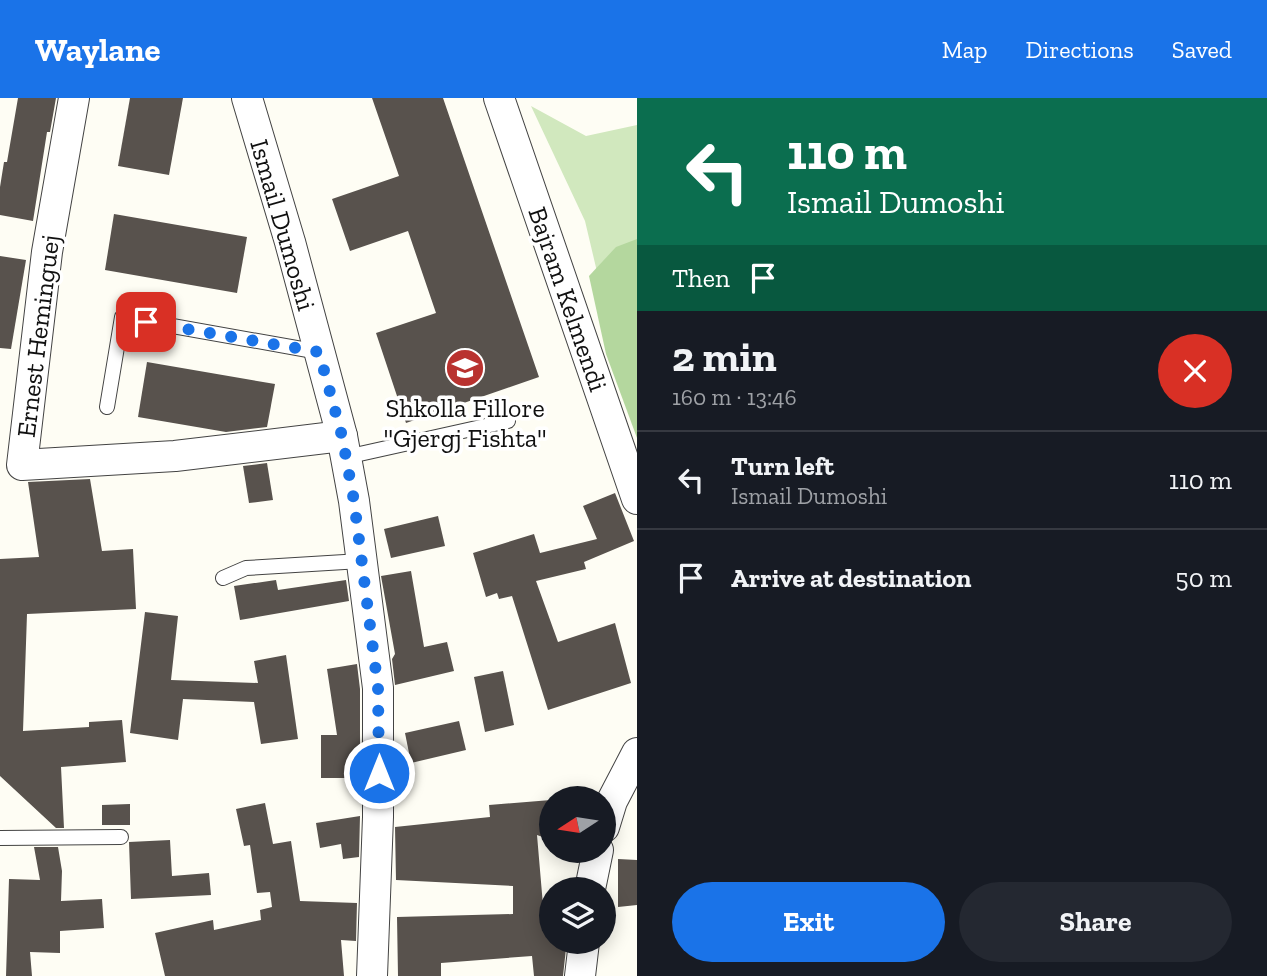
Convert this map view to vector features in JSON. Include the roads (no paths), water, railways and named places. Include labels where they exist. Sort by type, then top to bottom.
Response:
[{"type":"street","name":"Ernest Heminguej","points":[[74,98],[47,252],[22,465],[344,447]]},
{"type":"street","name":"Ismail Dumoshi","points":[[247,98],[290,242],[344,447],[354,501],[378,688],[380,751],[372,976]]},
{"type":"street","name":"Bajram Kelmendi","points":[[499,98],[637,499]]},
{"type":"street","points":[[616,793],[637,753]]},
{"type":"street","points":[[580,976],[583,954]]},
{"type":"lane","name":"Ismail Dumoshi","points":[[107,407],[122,317],[319,352]]},
{"type":"lane","points":[[344,447],[508,421]]},
{"type":"lane","points":[[223,578],[246,568],[361,561]]},
{"type":"lane","points":[[0,838],[121,837]]},
{"type":"place","name":"Shkolla Fillore \"Gjergj Fishta\"","points":[[465,368]]}]
